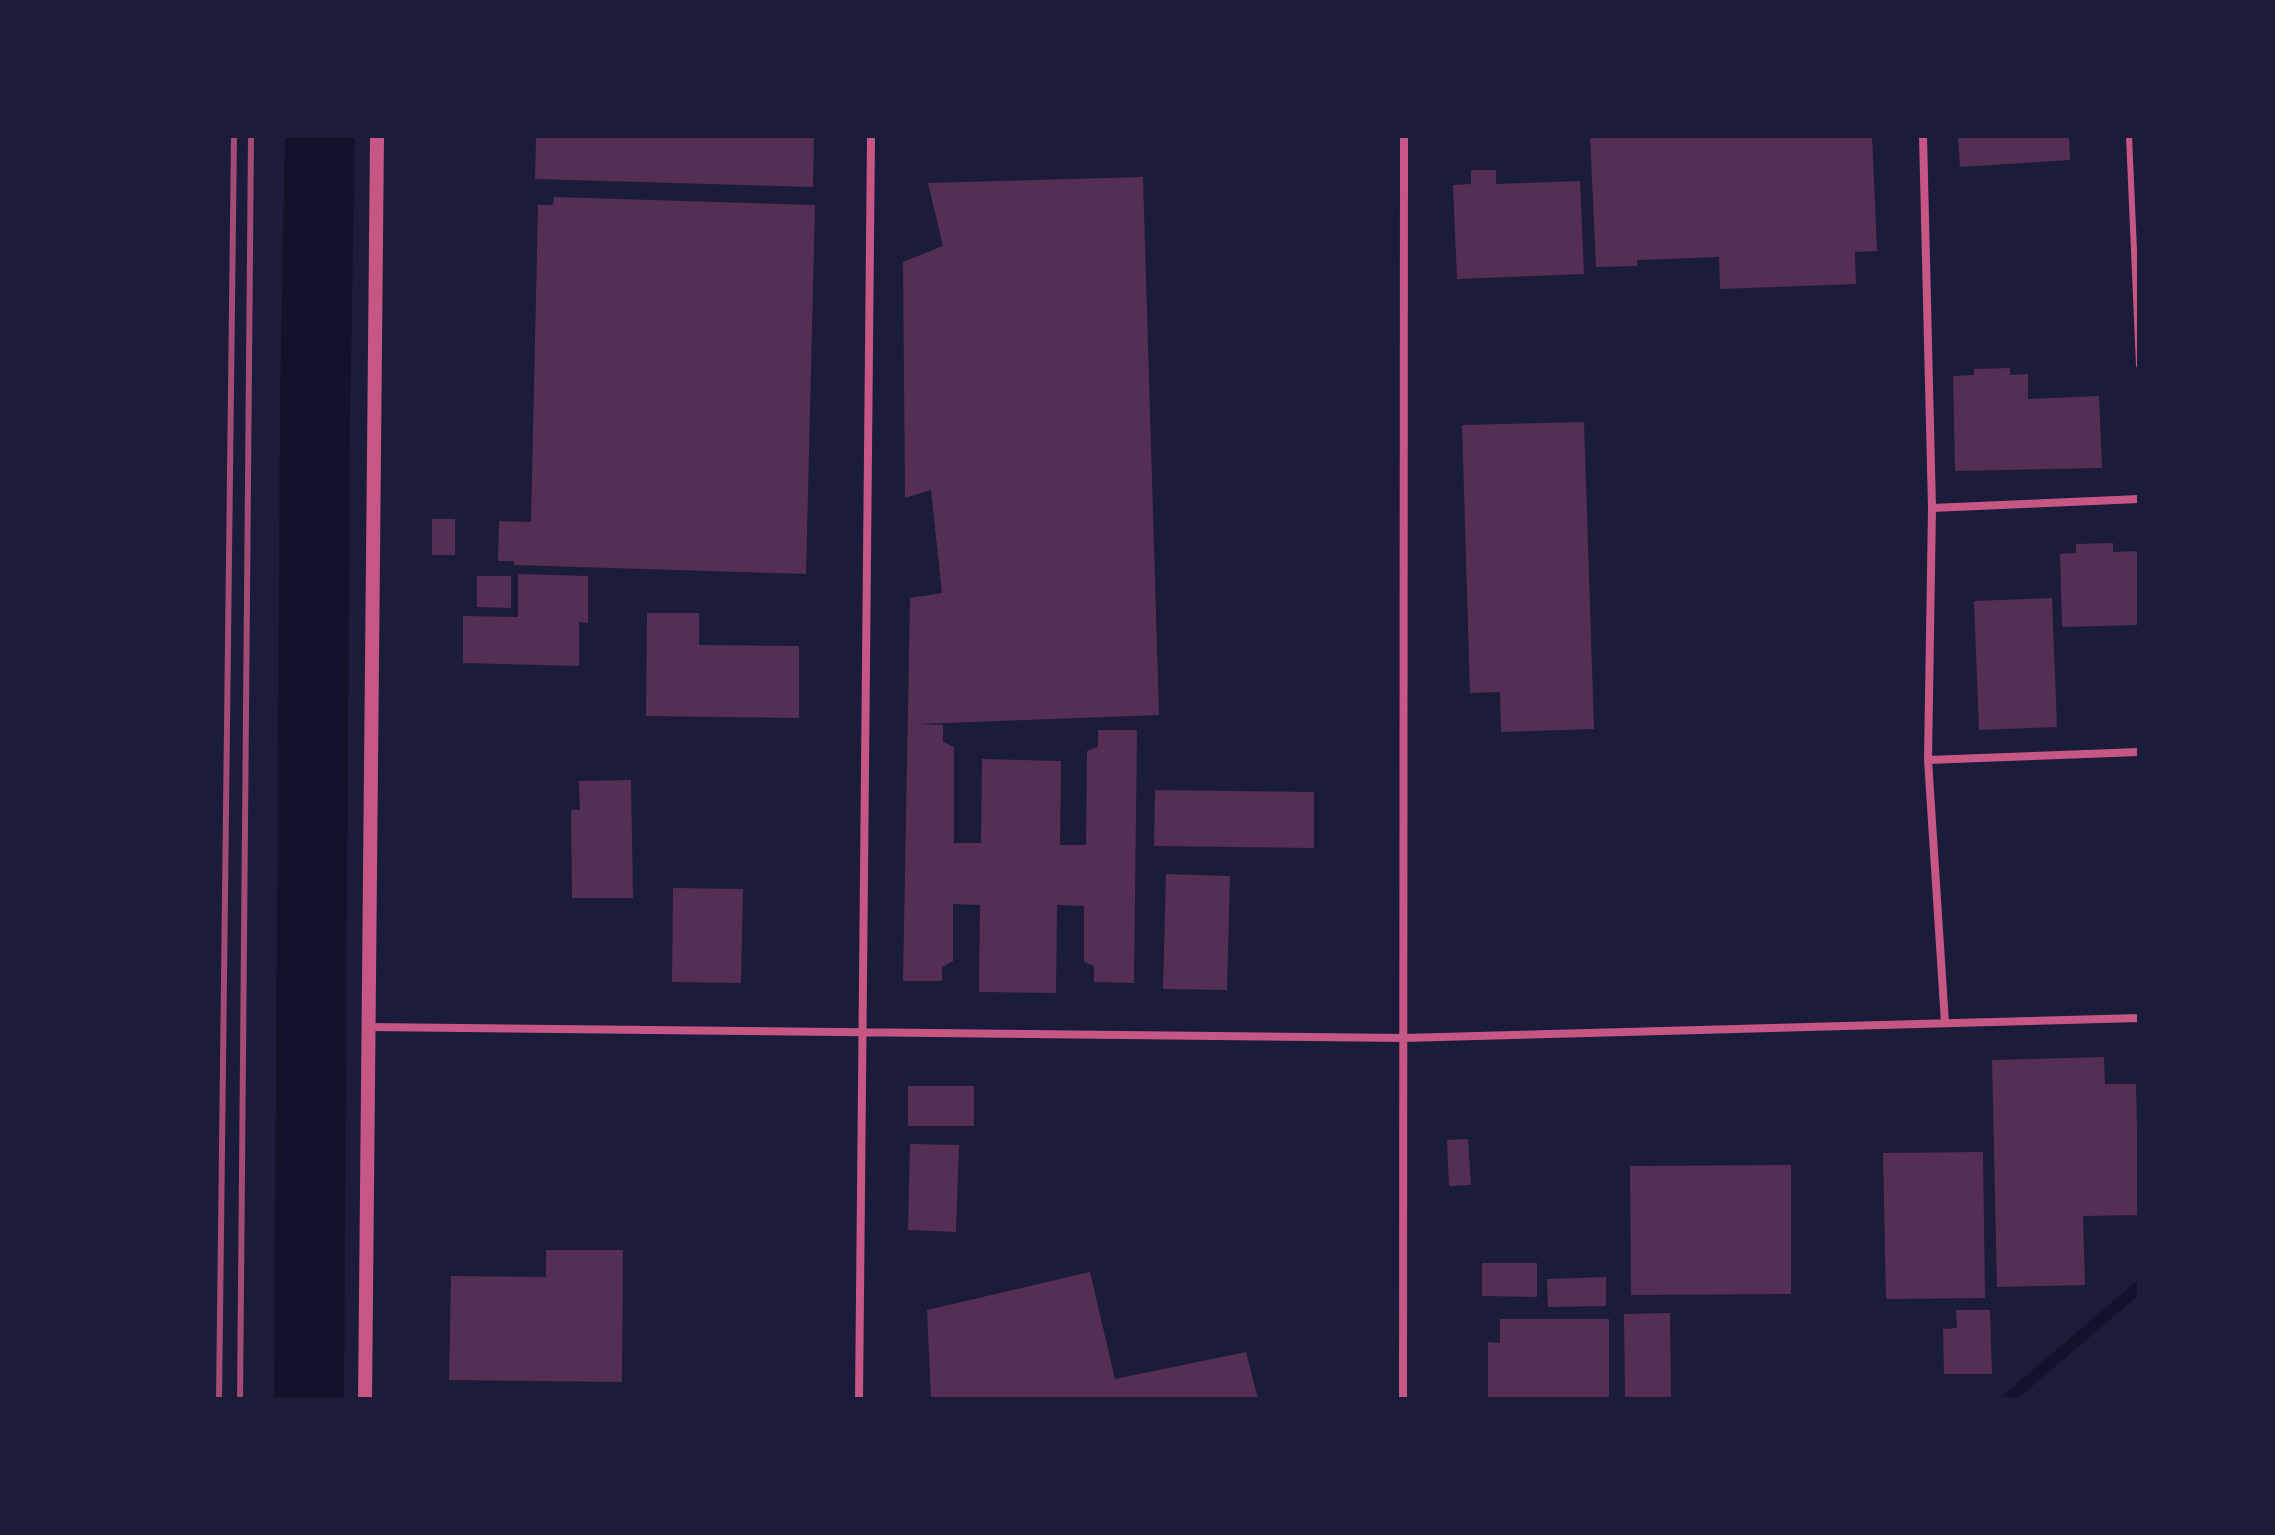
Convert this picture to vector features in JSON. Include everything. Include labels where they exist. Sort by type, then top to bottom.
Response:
[{"type":"street","points":[[365,1399],[377,136]]},
{"type":"street","points":[[859,1399],[871,136]]},
{"type":"street","points":[[1403,1399],[1404,136]]},
{"type":"street","points":[[1923,136],[1932,508],[1928,760],[1945,1023]]},
{"type":"street","points":[[1932,508],[2139,499]]},
{"type":"street","points":[[1928,760],[2139,752]]},
{"type":"street","points":[[368,1027],[1404,1038],[2139,1018]]},
{"type":"lane","points":[[2129,136],[2139,365]]},
{"type":"building","points":[[536,136],[814,136],[813,187],[535,179]]},
{"type":"building","points":[[1590,136],[1872,136],[1877,251],[1855,252],[1856,284],[1720,289],[1719,257],[1637,260],[1637,266],[1596,267]]},
{"type":"building","points":[[1958,136],[2069,136],[2070,160],[1960,167]]},
{"type":"building","points":[[1471,170],[1496,170],[1496,184],[1580,181],[1584,274],[1457,279],[1453,185],[1471,184]]},
{"type":"building","points":[[1143,177],[1159,715],[919,724],[943,725],[943,742],[954,747],[954,843],[981,843],[982,759],[1061,761],[1060,845],[1086,845],[1087,751],[1098,747],[1098,730],[1137,730],[1134,983],[1094,982],[1094,966],[1084,962],[1084,906],[1057,905],[1056,993],[979,992],[980,905],[953,904],[953,961],[942,967],[942,981],[903,981],[910,598],[942,593],[931,490],[905,498],[903,262],[943,246],[928,183]]},
{"type":"building","points":[[554,197],[815,205],[806,574],[514,565],[514,561],[498,561],[499,521],[531,522],[538,205],[553,205]]},
{"type":"building","points":[[2010,368],[2010,375],[2028,374],[2028,399],[2099,396],[2102,468],[1955,471],[1953,376],[1974,375],[1974,369]]},
{"type":"building","points":[[1584,422],[1594,729],[1501,732],[1500,692],[1470,693],[1462,425]]},
{"type":"building","points":[[432,519],[455,519],[455,555],[432,555]]},
{"type":"building","points":[[2113,543],[2113,552],[2139,551],[2139,625],[2062,627],[2060,554],[2076,553],[2076,544]]},
{"type":"building","points":[[518,574],[588,576],[588,623],[579,622],[579,666],[463,663],[463,616],[518,617]]},
{"type":"building","points":[[477,576],[511,576],[511,608],[477,607]]},
{"type":"building","points":[[2052,598],[2057,727],[1979,730],[1974,601]]},
{"type":"building","points":[[647,613],[699,613],[699,645],[799,646],[799,718],[646,716]]},
{"type":"building","points":[[631,780],[633,898],[572,898],[571,810],[580,810],[579,781]]},
{"type":"building","points":[[1155,790],[1314,792],[1314,848],[1154,846]]},
{"type":"building","points":[[1166,874],[1230,876],[1227,990],[1163,989]]},
{"type":"building","points":[[673,888],[743,889],[741,983],[672,982]]},
{"type":"building","points":[[2104,1057],[2105,1084],[2136,1084],[2139,1215],[2083,1216],[2085,1285],[1997,1287],[1992,1060]]},
{"type":"building","points":[[908,1086],[974,1086],[974,1126],[908,1126]]},
{"type":"building","points":[[1468,1139],[1471,1185],[1449,1186],[1447,1140]]},
{"type":"building","points":[[910,1144],[959,1145],[956,1232],[908,1230]]},
{"type":"building","points":[[1983,1152],[1985,1298],[1886,1299],[1883,1153]]},
{"type":"building","points":[[1791,1165],[1791,1294],[1631,1295],[1630,1166]]},
{"type":"building","points":[[546,1250],[623,1250],[622,1382],[449,1380],[451,1276],[546,1277]]},
{"type":"building","points":[[1482,1263],[1537,1263],[1537,1297],[1482,1296]]},
{"type":"building","points":[[1090,1272],[1115,1379],[1246,1352],[1258,1399],[931,1399],[927,1310]]},
{"type":"building","points":[[1606,1277],[1606,1306],[1548,1307],[1547,1279]]},
{"type":"building","points":[[1956,1310],[1990,1310],[1992,1374],[1944,1374],[1943,1329],[1957,1328]]},
{"type":"building","points":[[1670,1313],[1671,1399],[1625,1399],[1624,1314]]},
{"type":"building","points":[[1500,1319],[1609,1319],[1609,1399],[1488,1399],[1488,1342],[1500,1343]]},
{"type":"waterway","points":[[309,1399],[315,410],[320,136]]},
{"type":"waterway","points":[[2008,1399],[2139,1287]]},
{"type":"railway","points":[[219,1399],[234,136]]},
{"type":"railway","points":[[240,1399],[251,136]]}]
